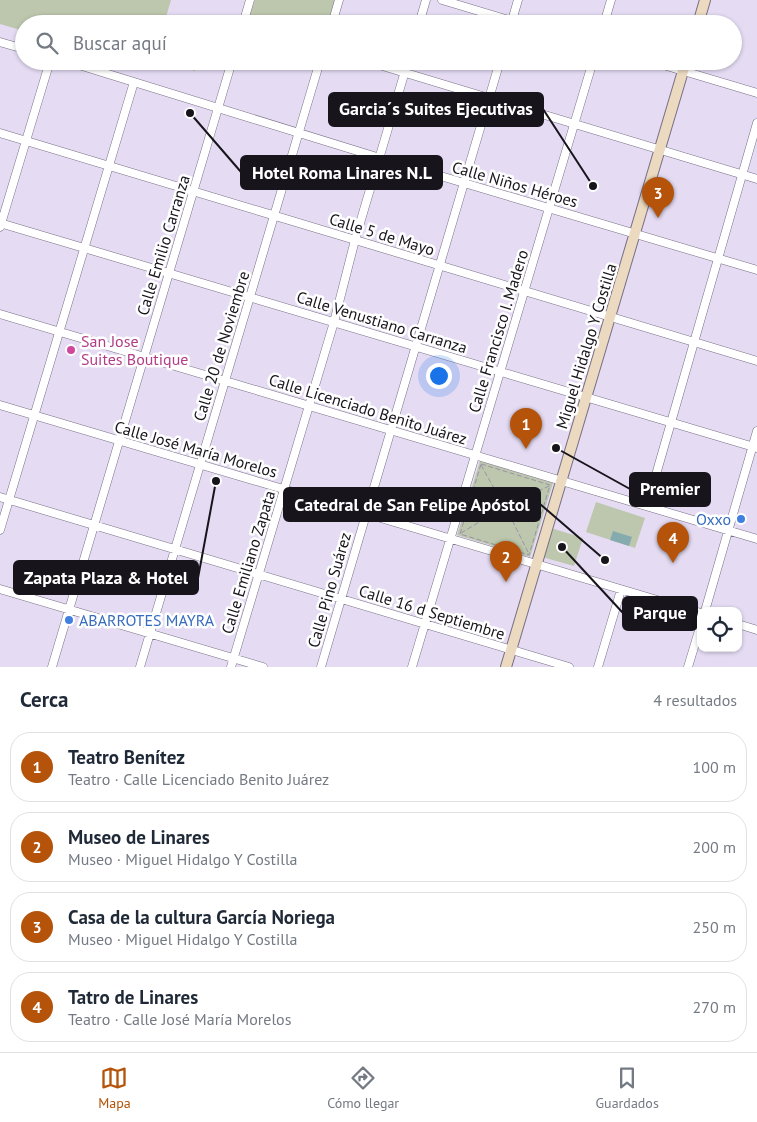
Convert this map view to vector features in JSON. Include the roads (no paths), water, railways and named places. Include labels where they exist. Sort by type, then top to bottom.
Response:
[{"type":"main road","points":[[701,15],[705,0]]},
{"type":"main road","name":"Miguel Hidalgo Y Costilla","points":[[506,667],[683,70]]},
{"type":"street","points":[[246,15],[250,0]]},
{"type":"street","points":[[335,15],[339,0]]},
{"type":"street","points":[[422,15],[426,0]]},
{"type":"street","points":[[442,0],[489,15]]},
{"type":"street","points":[[513,15],[518,0]]},
{"type":"street","points":[[607,15],[611,0]]},
{"type":"street","points":[[0,42],[15,46]]},
{"type":"street","points":[[0,225],[47,70]]},
{"type":"street","name":"Calle Niños Héroes","points":[[95,70],[380,158],[757,270]]},
{"type":"street","name":"Calle Emilio Carranza","points":[[52,667],[229,70]]},
{"type":"street","name":"Calle 20 de Noviembre","points":[[140,667],[317,70]]},
{"type":"street","points":[[395,70],[757,178]]},
{"type":"street","name":"Calle Emiliano Zapata","points":[[231,667],[334,322],[355,240],[406,70]]},
{"type":"street","name":"Calle Pino Suárez","points":[[321,667],[497,70]]},
{"type":"street","name":"Calle Francisco I. Madero","points":[[412,667],[590,70]]},
{"type":"street","points":[[695,70],[757,93]]},
{"type":"street","points":[[0,530],[134,82]]},
{"type":"street","points":[[647,506],[757,123]]},
{"type":"street","name":"Calle 5 de Mayo","points":[[0,133],[757,360]]},
{"type":"street","name":"Calle Venustiano Carranza","points":[[0,225],[84,248],[755,447]]},
{"type":"street","name":"Calle Licenciado Benito Juárez","points":[[0,314],[757,539]]},
{"type":"street","name":"Calle José María Morelos","points":[[0,405],[697,612]]},
{"type":"street","points":[[706,607],[728,530],[755,447],[757,431]]},
{"type":"street","name":"Calle 16 d Septiembre","points":[[0,498],[570,667]]},
{"type":"street","points":[[0,589],[263,667]]},
{"type":"street","points":[[598,667],[622,590]]},
{"type":"street","points":[[742,625],[757,630]]},
{"type":"street","points":[[688,667],[697,637]]},
{"type":"place","name":"Hotel Roma Linares N.L","points":[[190,113]]},
{"type":"place","name":"Garcia´s Suites Ejecutivas","points":[[593,186]]},
{"type":"place","name":"Casa de la cultura García Noriega","points":[[658,218]]},
{"type":"place","name":"San Jose Suites Boutique","points":[[71,350]]},
{"type":"place","name":"Premier","points":[[556,448]]},
{"type":"place","name":"Teatro Benítez","points":[[526,449]]},
{"type":"place","name":"Zapata Plaza & Hotel","points":[[216,481]]},
{"type":"place","name":"Oxxo","points":[[741,519]]},
{"type":"place","name":"Parque","points":[[562,547]]},
{"type":"place","name":"Catedral de San Felipe Apóstol","points":[[605,560]]},
{"type":"place","name":"Tatro de Linares","points":[[673,563]]},
{"type":"place","name":"Museo de Linares","points":[[506,582]]},
{"type":"place","name":"ABARROTES MAYRA","points":[[69,620]]}]
